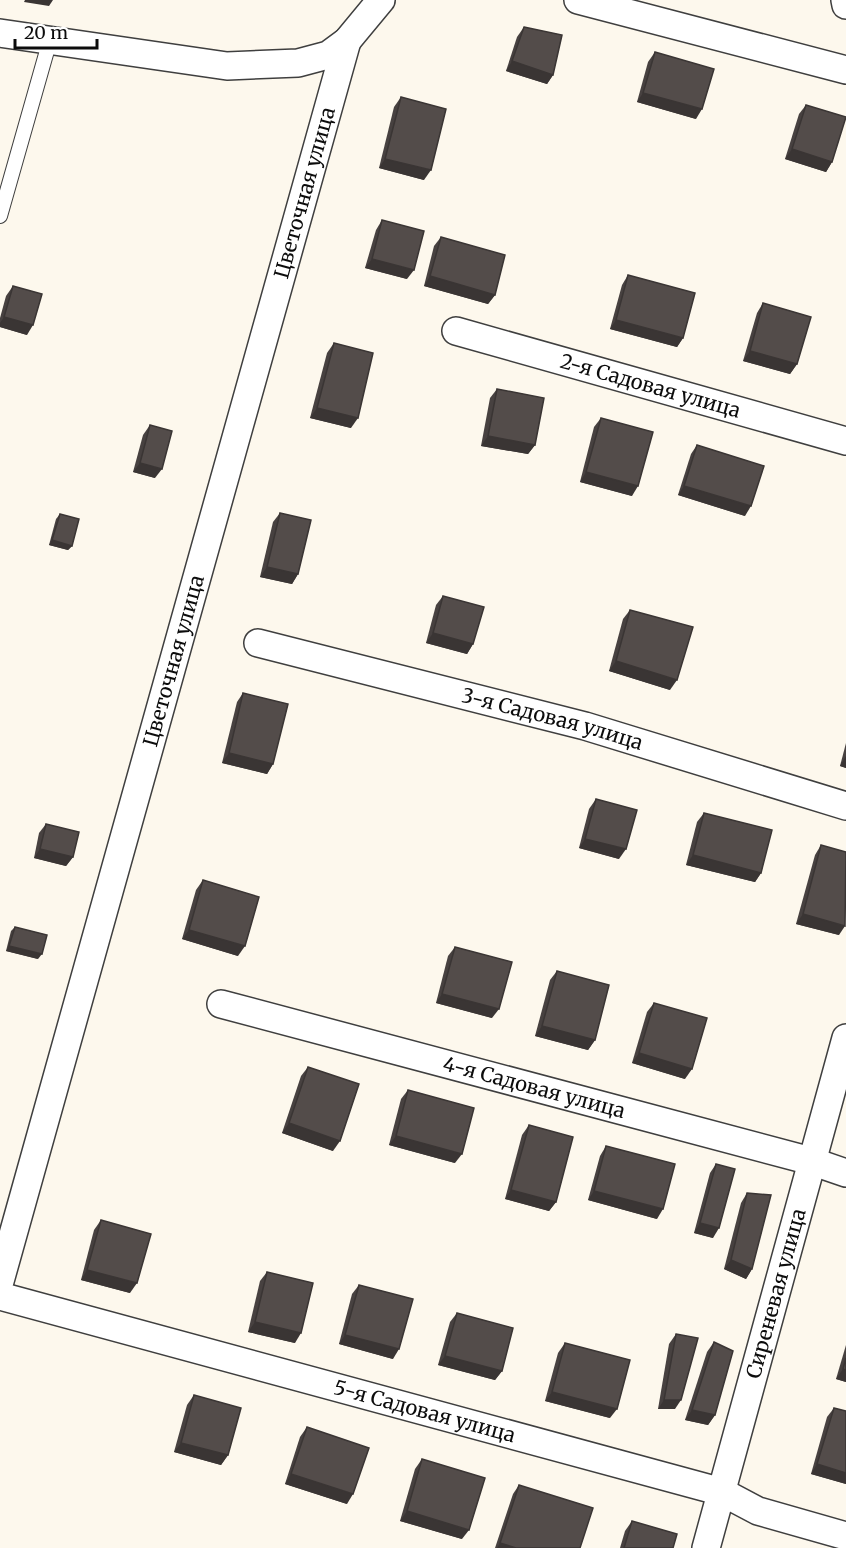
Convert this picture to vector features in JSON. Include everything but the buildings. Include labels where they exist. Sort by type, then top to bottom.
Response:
[{"type":"street","points":[[0,33],[227,66],[298,63],[328,55],[347,41],[381,0]]},
{"type":"street","points":[[578,0],[846,70]]},
{"type":"street","points":[[845,0],[846,5]]},
{"type":"street","name":"Цветочная улица","points":[[0,1281],[347,41]]},
{"type":"street","name":"2-я Садовая улица","points":[[456,331],[846,441]]},
{"type":"street","name":"3-я Садовая улица","points":[[258,643],[585,726],[846,806]]},
{"type":"street","name":"4-я Садовая улица","points":[[221,1004],[811,1161],[846,1173]]},
{"type":"street","name":"Сиреневая улица","points":[[706,1548],[846,1038]]},
{"type":"street","name":"5-я Садовая улица","points":[[0,1296],[722,1492],[758,1511],[846,1536]]},
{"type":"lane","points":[[0,216],[50,40]]}]
